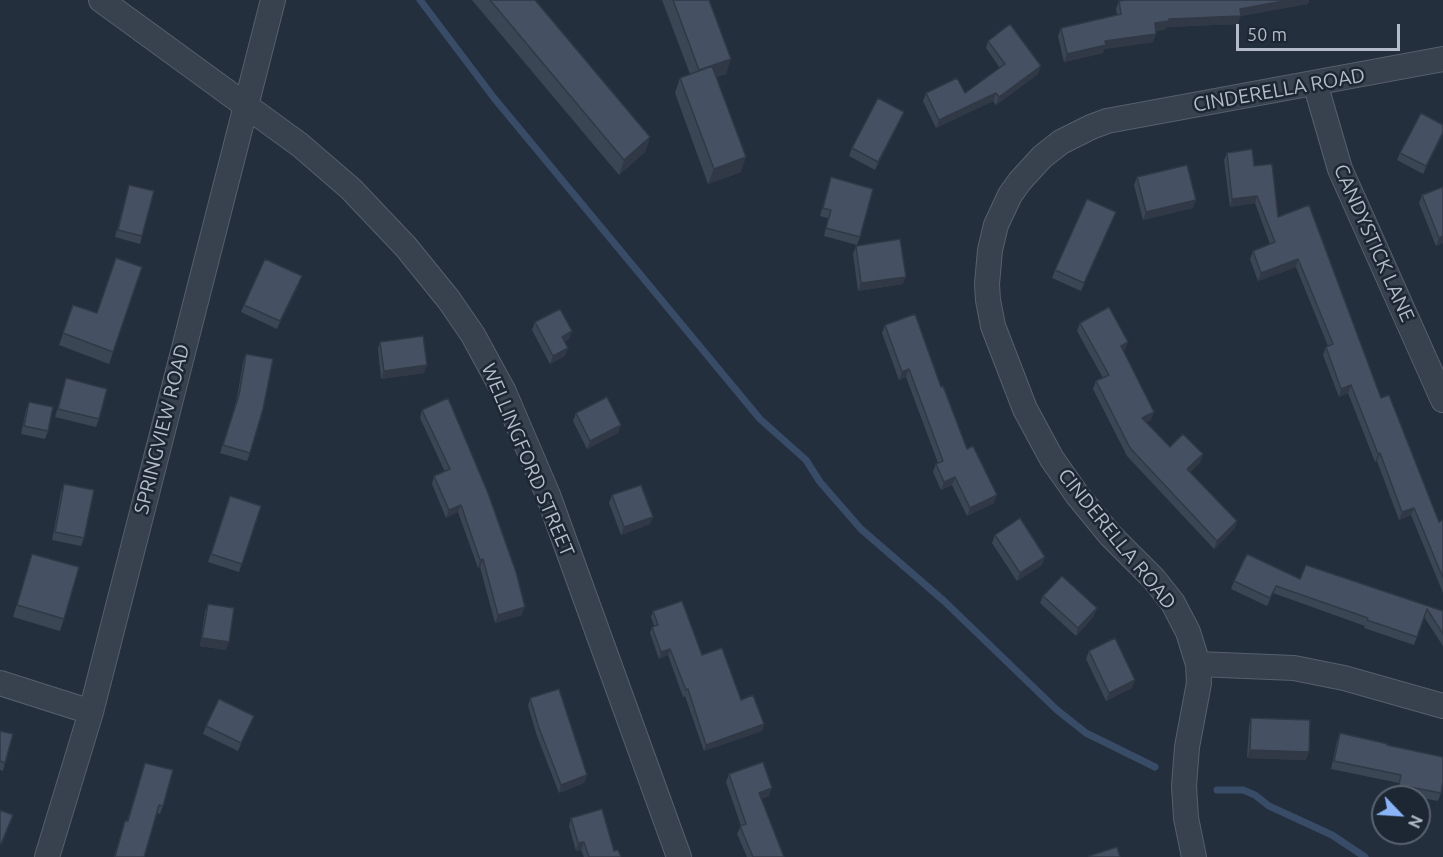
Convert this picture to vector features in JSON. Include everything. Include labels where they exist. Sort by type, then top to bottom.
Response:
[{"type":"street","name":"WELLINGFORD STREET","points":[[101,0],[300,145],[351,189],[406,247],[449,300],[473,336],[504,392],[548,495],[679,857]]},
{"type":"street","name":"SPRINGVIEW ROAD","points":[[47,857],[91,712],[273,0]]},
{"type":"street","name":"CINDERELLA ROAD","points":[[1194,857],[1186,818],[1184,786],[1187,747],[1199,683],[1198,664],[1188,632],[1173,603],[1154,579],[1110,536],[1078,496],[1052,459],[1026,409],[993,326],[987,284],[990,250],[996,225],[1010,195],[1042,156],[1061,142],[1107,121],[1443,59]]},
{"type":"street","name":"CANDYSTICK LANE","points":[[1315,83],[1340,169],[1443,400]]},
{"type":"street","points":[[1198,664],[1294,668],[1344,678],[1443,706]]},
{"type":"street","points":[[0,683],[91,712]]},
{"type":"building","points":[[490,0],[535,0],[650,137],[624,160]]},
{"type":"building","points":[[673,0],[709,0],[731,59],[699,70]]},
{"type":"building","points":[[1289,0],[1240,9],[1241,16],[1169,19],[1169,21],[1155,23],[1156,34],[1105,41],[1106,45],[1067,54],[1061,28],[1121,14],[1119,1]]},
{"type":"building","points":[[1010,24],[1041,66],[999,97],[996,93],[939,120],[926,93],[957,78],[965,93],[1005,64],[988,41]]},
{"type":"building","points":[[712,66],[746,157],[714,169],[680,78]]},
{"type":"building","points":[[878,98],[904,112],[878,162],[852,148]]},
{"type":"building","points":[[1421,113],[1443,125],[1443,132],[1426,166],[1400,153]]},
{"type":"building","points":[[1252,149],[1254,166],[1272,164],[1278,217],[1309,205],[1381,398],[1389,395],[1439,522],[1443,520],[1443,578],[1414,508],[1402,512],[1351,385],[1341,389],[1326,347],[1333,344],[1298,259],[1261,273],[1253,251],[1275,242],[1257,196],[1232,199],[1227,153]]},
{"type":"building","points":[[1187,165],[1196,200],[1146,212],[1137,177]]},
{"type":"building","points":[[831,177],[873,189],[860,237],[826,228],[831,210],[823,208]]},
{"type":"building","points":[[129,185],[154,191],[142,236],[118,230]]},
{"type":"building","points":[[1443,187],[1443,236],[1439,238],[1422,195]]},
{"type":"building","points":[[1087,199],[1116,212],[1084,283],[1055,270]]},
{"type":"building","points":[[900,239],[906,277],[861,283],[856,246]]},
{"type":"building","points":[[116,258],[142,267],[113,352],[63,333],[73,305],[97,313]]},
{"type":"building","points":[[265,259],[302,276],[280,321],[244,305]]},
{"type":"building","points":[[1109,307],[1128,342],[1121,346],[1154,412],[1142,418],[1170,447],[1183,434],[1203,454],[1187,469],[1237,521],[1217,541],[1130,448],[1096,381],[1109,375],[1080,323]]},
{"type":"building","points":[[560,309],[572,331],[562,337],[568,348],[553,356],[535,322]]},
{"type":"building","points":[[915,314],[941,387],[943,386],[967,449],[973,446],[997,495],[970,508],[955,477],[944,482],[936,464],[943,461],[909,369],[902,372],[885,325]]},
{"type":"building","points":[[423,336],[427,365],[384,371],[380,342]]},
{"type":"building","points":[[246,354],[273,359],[263,409],[250,453],[223,445],[239,395]]},
{"type":"building","points":[[66,378],[107,389],[99,419],[58,409]]},
{"type":"building","points":[[607,397],[621,425],[590,441],[576,413]]},
{"type":"building","points":[[448,398],[488,493],[516,572],[525,607],[498,615],[483,559],[480,560],[461,505],[449,510],[434,476],[450,469],[422,410]]},
{"type":"building","points":[[29,402],[53,407],[48,431],[24,426]]},
{"type":"building","points":[[64,484],[94,490],[84,538],[55,532]]},
{"type":"building","points":[[641,485],[653,517],[624,527],[612,495]]},
{"type":"building","points":[[230,496],[261,506],[242,564],[211,554]]},
{"type":"building","points":[[1020,518],[1045,557],[1020,573],[995,535]]},
{"type":"building","points":[[32,554],[79,567],[64,619],[17,605]]},
{"type":"building","points":[[1247,554],[1300,579],[1306,565],[1443,611],[1443,634],[1427,609],[1417,637],[1276,586],[1270,598],[1234,581]]},
{"type":"building","points":[[1062,576],[1097,608],[1078,628],[1043,596]]},
{"type":"building","points":[[682,601],[702,655],[722,648],[741,700],[753,695],[764,724],[706,745],[688,689],[686,690],[670,649],[661,652],[652,627],[658,625],[653,611]]},
{"type":"building","points":[[208,604],[234,608],[229,642],[202,638]]},
{"type":"building","points":[[1115,638],[1135,680],[1109,693],[1089,651]]},
{"type":"building","points":[[559,689],[587,775],[561,785],[530,698]]},
{"type":"building","points":[[219,699],[254,716],[241,743],[206,726]]},
{"type":"building","points":[[1251,718],[1310,720],[1309,752],[1250,750]]},
{"type":"building","points":[[0,731],[13,734],[5,763],[0,761]]},
{"type":"building","points":[[1340,733],[1443,757],[1441,793],[1431,791],[1431,785],[1399,785],[1401,775],[1334,761]]},
{"type":"building","points":[[763,762],[772,788],[759,793],[784,857],[753,857],[740,826],[746,824],[729,774]]},
{"type":"building","points":[[145,763],[173,770],[163,806],[159,805],[144,857],[115,857],[125,821],[128,821]]},
{"type":"building","points":[[602,809],[614,851],[618,850],[621,857],[589,857],[584,842],[578,843],[571,818]]},
{"type":"building","points":[[0,810],[13,815],[1,844],[0,843]]},
{"type":"building","points":[[1117,847],[1120,857],[1089,857],[1089,856]]},
{"type":"waterway","points":[[420,0],[494,98],[760,419],[806,460],[820,482],[861,529],[944,601],[1057,710],[1086,733],[1155,767]]},
{"type":"waterway","points":[[1217,790],[1243,790],[1255,795],[1269,806],[1332,835],[1365,857]]}]
